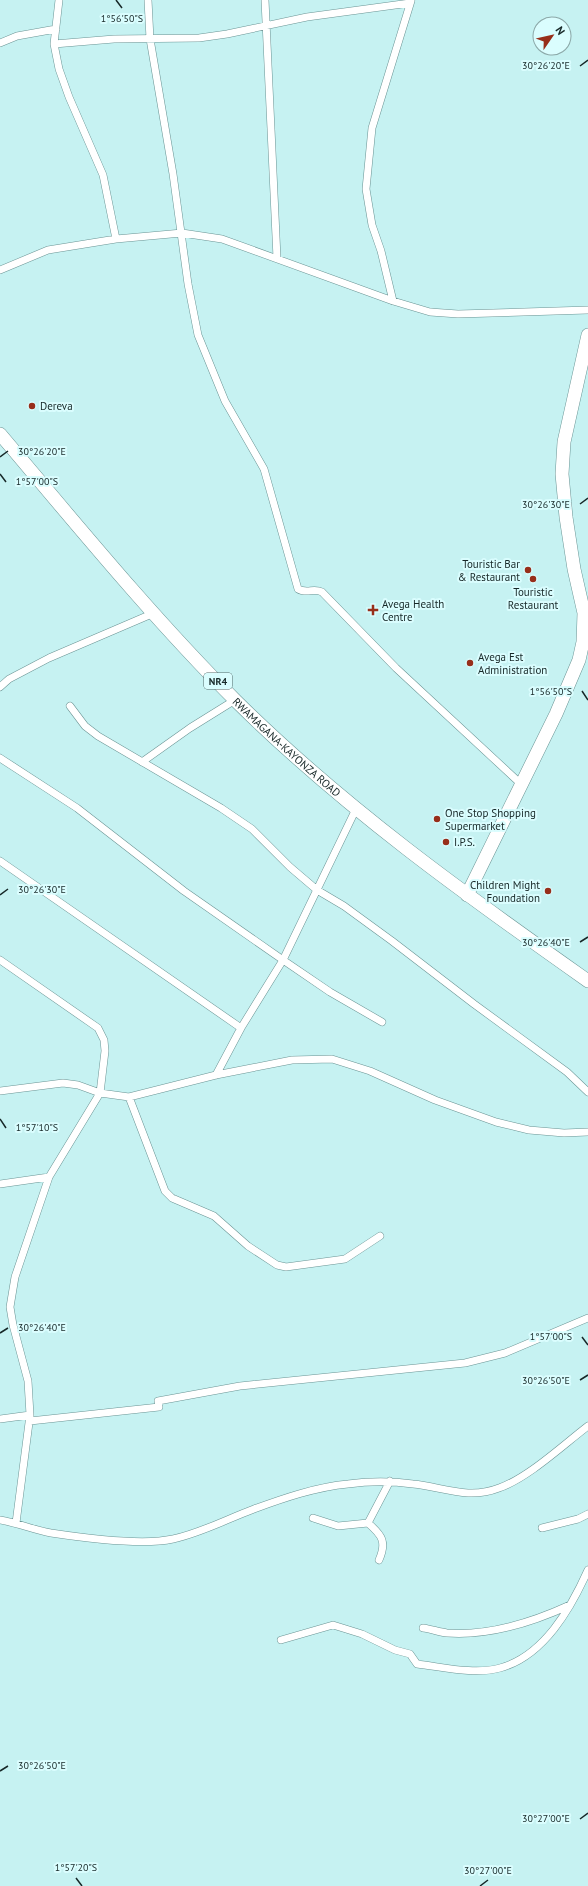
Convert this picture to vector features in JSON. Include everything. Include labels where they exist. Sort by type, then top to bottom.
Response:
[{"type":"highway","points":[[467,895],[556,714],[579,660],[583,642],[586,613],[574,569],[566,516],[562,474],[564,442],[588,335]]},
{"type":"highway","name":"RWAMAGANA-KAYONZA ROAD","points":[[0,434],[154,613],[235,700],[302,762],[356,808],[467,895]]},
{"type":"highway","name":"NR4","points":[[467,895],[588,981]]},
{"type":"street","points":[[59,0],[54,44],[59,69],[69,97],[103,175],[116,239]]},
{"type":"street","points":[[148,0],[150,39],[182,233],[188,284],[198,335],[225,401],[264,469],[298,589],[302,591],[318,590],[322,592],[396,668],[521,784]]},
{"type":"street","points":[[265,0],[276,258]]},
{"type":"street","points":[[54,44],[114,39],[199,38],[265,27],[307,17],[411,2],[372,128],[366,189],[372,225],[381,251],[393,301]]},
{"type":"street","points":[[0,43],[17,36],[56,29]]},
{"type":"street","points":[[0,270],[48,250],[116,239],[182,233],[222,239],[393,301],[430,312],[458,314],[588,310]]},
{"type":"street","points":[[0,687],[9,679],[49,658],[154,613]]},
{"type":"street","points":[[142,762],[190,728],[235,700]]},
{"type":"street","points":[[70,706],[85,726],[142,762],[221,808],[252,829],[290,867],[317,890],[344,906],[474,1004],[568,1072],[588,1092]]},
{"type":"street","points":[[0,758],[77,808],[184,891],[283,960],[330,992],[382,1022]]},
{"type":"street","points":[[216,1075],[241,1028],[283,960],[356,808]]},
{"type":"street","points":[[0,861],[241,1028]]},
{"type":"street","points":[[0,960],[98,1028],[104,1040],[105,1051],[100,1093],[49,1177],[15,1277],[10,1307],[13,1325],[28,1380],[30,1422],[159,1407],[158,1401],[240,1386],[464,1363],[505,1353],[588,1318]]},
{"type":"street","points":[[0,1091],[63,1083],[78,1085],[100,1093],[129,1097],[216,1075],[292,1060],[332,1059],[370,1071],[435,1100],[496,1122],[529,1130],[564,1133],[588,1132]]},
{"type":"street","points":[[129,1097],[165,1191],[172,1198],[214,1216],[248,1246],[277,1265],[295,1267],[345,1259],[380,1236]]},
{"type":"street","points":[[0,1184],[49,1177]]},
{"type":"street","points":[[0,1419],[30,1415]]},
{"type":"street","points":[[16,1523],[30,1415]]},
{"type":"street","points":[[0,1520],[50,1533],[92,1538],[129,1542],[172,1540],[255,1508],[302,1493],[346,1484],[390,1481],[415,1484],[448,1492],[480,1493],[499,1488],[521,1476],[588,1426]]},
{"type":"street","points":[[368,1523],[390,1481]]},
{"type":"street","points":[[542,1528],[578,1519],[588,1514]]},
{"type":"street","points":[[313,1518],[338,1526],[368,1523]]},
{"type":"street","points":[[368,1523],[382,1538],[384,1550],[379,1560]]},
{"type":"street","points":[[281,1640],[333,1625],[362,1634],[395,1650],[410,1654],[417,1664],[471,1671],[500,1668],[522,1658],[540,1643],[561,1620],[588,1570]]},
{"type":"street","points":[[423,1628],[447,1633],[470,1632],[507,1627],[545,1617],[570,1605]]},
{"type":"place","name":"Dereva","points":[[32,406]]},
{"type":"place","name":"Touristic Bar & Restaurant","points":[[528,570]]},
{"type":"place","name":"Touristic Restaurant","points":[[533,579]]},
{"type":"place","name":"Avega Health Centre","points":[[373,610]]},
{"type":"place","name":"Avega Est Administration","points":[[470,663]]},
{"type":"place","name":"One Stop Shopping Supermarket","points":[[437,819]]},
{"type":"place","name":"I.P.S.","points":[[446,842]]},
{"type":"place","name":"Children Might Foundation","points":[[548,891]]}]
